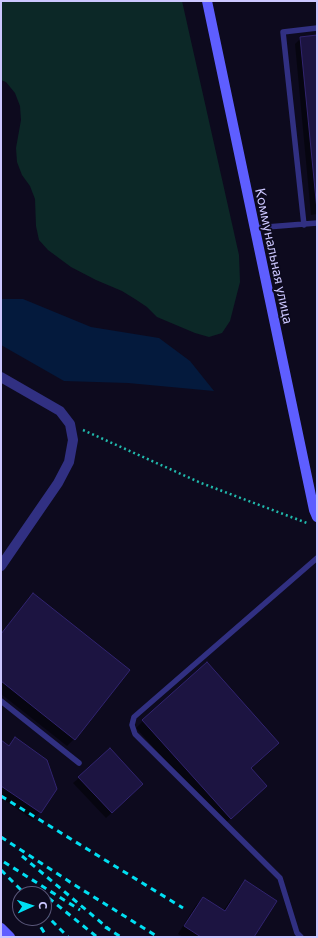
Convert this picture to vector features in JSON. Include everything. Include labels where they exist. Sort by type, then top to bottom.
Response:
[{"type":"street","name":"Коммунальная улица","points":[[207,1],[314,510],[313,520]]},
{"type":"street","points":[[1,377],[60,411],[70,424],[73,440],[70,462],[58,483],[1,566]]},
{"type":"street","points":[[1,928],[10,937]]},
{"type":"lane","points":[[304,225],[283,32],[317,28]]},
{"type":"lane","points":[[254,228],[317,223]]},
{"type":"lane","points":[[300,937],[297,933],[280,878],[135,734],[132,725],[134,717],[317,558]]},
{"type":"lane","points":[[1,701],[79,763]]},
{"type":"path","points":[[70,424],[201,483],[313,520]]},
{"type":"green space","points":[[1,1],[182,1],[239,255],[240,282],[230,321],[222,333],[209,337],[195,333],[157,317],[147,307],[122,291],[71,267],[48,250],[39,240],[36,226],[35,199],[17,162],[16,148],[21,120],[20,106],[15,93],[6,82],[1,80]]},
{"type":"water","points":[[1,299],[23,299],[91,327],[159,338],[190,361],[214,391],[128,383],[64,381],[1,345]]},
{"type":"building","points":[[317,35],[317,210],[300,37]]},
{"type":"building","points":[[33,593],[130,670],[75,740],[1,681],[1,634]]},
{"type":"building","points":[[207,662],[279,743],[251,768],[267,786],[231,819],[142,720]]},
{"type":"building","points":[[15,737],[47,760],[57,789],[41,813],[1,786],[1,740],[9,746]]},
{"type":"building","points":[[110,748],[143,784],[112,813],[78,777]]},
{"type":"building","points":[[245,880],[277,901],[254,937],[201,937],[184,926],[203,897],[225,911]]},
{"type":"railway","points":[[1,796],[183,908]]},
{"type":"railway","points":[[1,837],[158,937]]},
{"type":"railway","points":[[22,856],[110,930]]},
{"type":"railway","points":[[4,862],[80,910]]},
{"type":"railway","points":[[1,870],[17,886]]},
{"type":"railway","points":[[52,901],[97,937]]},
{"type":"railway","points":[[52,921],[68,937]]},
{"type":"railway","points":[[40,926],[47,937]]},
{"type":"railway","points":[[105,927],[121,937]]}]
